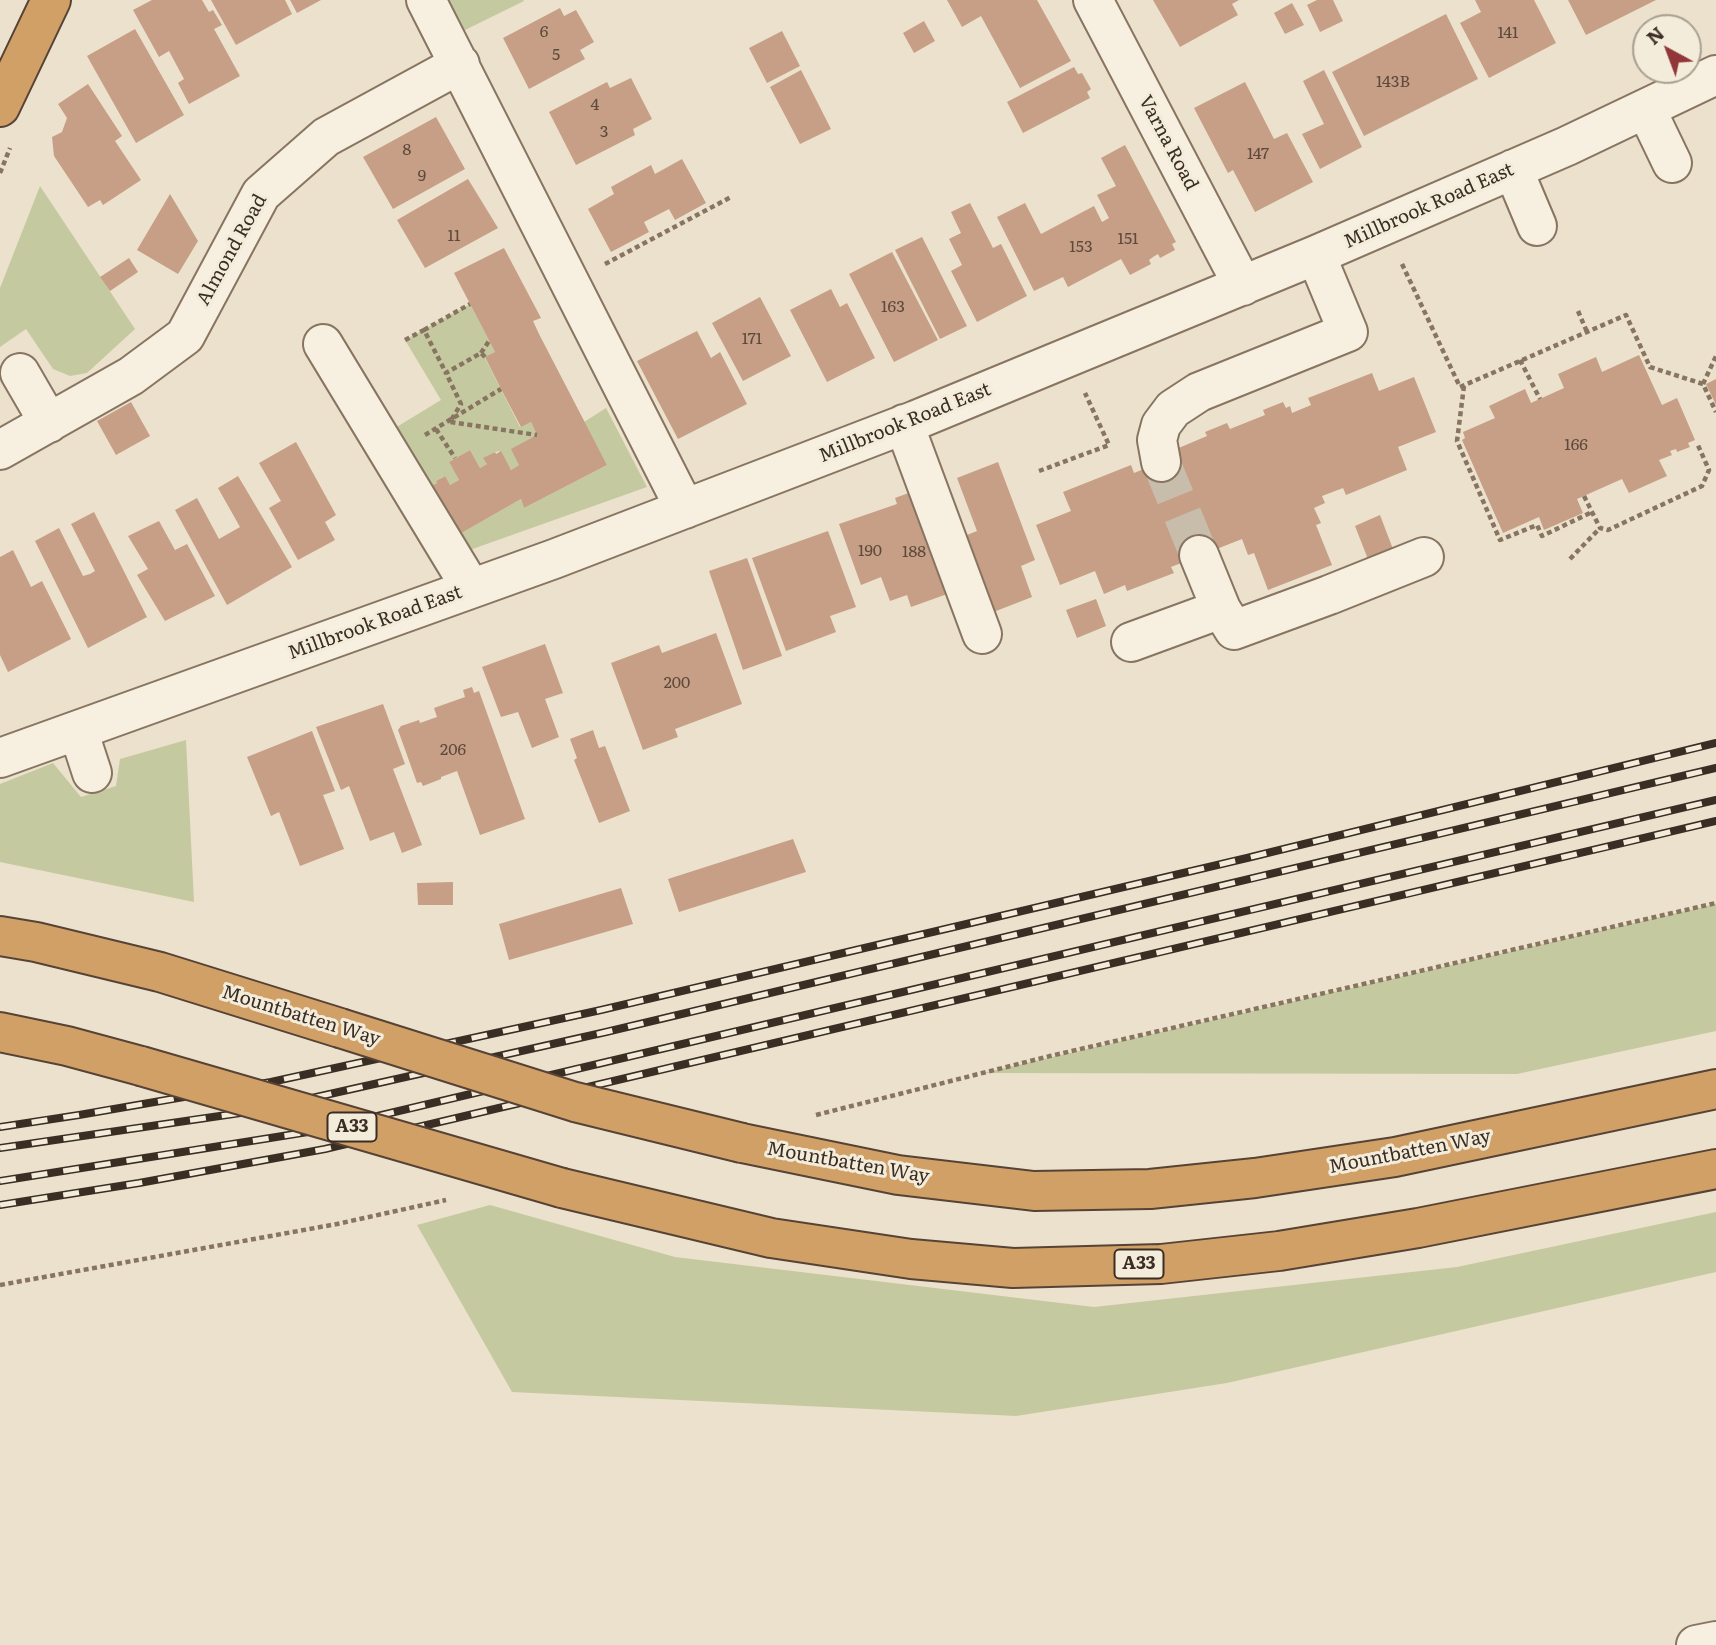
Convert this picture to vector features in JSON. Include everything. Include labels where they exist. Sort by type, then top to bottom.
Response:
[{"type":"highway","points":[[0,107],[51,0]]},
{"type":"highway","name":"Mountbatten Way","points":[[0,936],[160,972],[575,1102],[742,1143],[898,1175],[1034,1191],[1150,1189],[1255,1178],[1395,1157],[1716,1088]]},
{"type":"highway","name":"A33","points":[[0,1032],[142,1066],[562,1188],[771,1238],[911,1259],[1013,1268],[1161,1264],[1279,1251],[1418,1228],[1716,1170]]},
{"type":"street","points":[[426,0],[685,509]]},
{"type":"street","name":"Varna Road","points":[[1093,0],[1243,286]]},
{"type":"street","name":"Almond Road","points":[[0,450],[131,376],[185,336],[261,194],[326,137],[460,64]]},
{"type":"street","name":"Millbrook Road East","points":[[0,758],[685,509],[904,424],[1316,255],[1513,169],[1716,75]]},
{"type":"street","points":[[1646,109],[1672,163]]},
{"type":"street","points":[[1513,169],[1537,226]]},
{"type":"street","points":[[1161,462],[1157,440],[1161,425],[1173,409],[1199,392],[1348,331],[1316,255]]},
{"type":"street","points":[[323,344],[471,588]]},
{"type":"street","points":[[20,373],[49,423]]},
{"type":"street","points":[[904,424],[982,634]]},
{"type":"street","points":[[1199,555],[1221,609],[1234,630],[1424,557]]},
{"type":"street","points":[[1131,642],[1221,609]]},
{"type":"street","points":[[78,730],[92,773]]},
{"type":"street","points":[[1696,1645],[1716,1641]]},
{"type":"path","points":[[570,282],[731,197]]},
{"type":"path","points":[[1384,225],[1460,387],[1626,315],[1650,367],[1703,384],[1716,412]]},
{"type":"path","points":[[405,340],[470,304]]},
{"type":"path","points":[[1578,311],[1587,332]]},
{"type":"path","points":[[424,330],[461,404],[450,422]]},
{"type":"path","points":[[446,373],[483,355],[489,341]]},
{"type":"path","points":[[1703,384],[1716,356]]},
{"type":"path","points":[[1039,471],[1109,445],[1068,358]]},
{"type":"path","points":[[1520,360],[1540,399]]},
{"type":"path","points":[[1464,385],[1457,441],[1500,540],[1537,525],[1542,536],[1592,512]]},
{"type":"path","points":[[424,436],[501,389]]},
{"type":"path","points":[[450,422],[537,435]]},
{"type":"path","points":[[436,429],[455,458]]},
{"type":"path","points":[[1584,496],[1600,528],[1608,530],[1702,486],[1709,470],[1697,443]]},
{"type":"path","points":[[1570,559],[1600,528]]},
{"type":"path","points":[[805,1117],[1051,1056],[1716,903]]},
{"type":"path","points":[[0,1285],[337,1224],[457,1197]]},
{"type":"green space","points":[[446,0],[523,0],[524,1],[461,32]]},
{"type":"green space","points":[[40,186],[135,329],[87,373],[70,376],[53,369],[26,329],[0,347],[0,288]]},
{"type":"green space","points":[[470,304],[495,352],[485,358],[520,427],[531,422],[537,435],[519,465],[511,470],[500,451],[484,458],[487,464],[480,468],[470,450],[449,462],[459,480],[450,485],[444,476],[425,489],[390,431],[441,400],[405,340]]},
{"type":"green space","points":[[606,408],[647,487],[467,551],[458,535],[521,499],[524,508],[607,465],[584,422]]},
{"type":"green space","points":[[186,740],[194,902],[0,862],[0,784],[53,763],[81,797],[116,786],[120,759]]},
{"type":"green space","points":[[1716,904],[1716,1031],[1517,1074],[983,1073]]},
{"type":"green space","points":[[490,1205],[675,1257],[1094,1307],[1457,1267],[1716,1212],[1716,1272],[1227,1383],[1016,1416],[512,1392],[417,1225]]},
{"type":"building","points":[[152,0],[202,0],[209,12],[213,10],[222,25],[214,29],[240,76],[189,104],[178,83],[184,79],[169,51],[159,57],[133,10]]},
{"type":"building","points":[[211,0],[285,0],[292,14],[236,45]]},
{"type":"building","points":[[290,0],[321,0],[297,13]]},
{"type":"building","points":[[947,0],[1037,0],[1071,61],[1020,88],[981,16],[962,27]]},
{"type":"building","points":[[1153,0],[1239,0],[1232,4],[1238,15],[1180,47]]},
{"type":"building","points":[[1317,0],[1333,0],[1343,21],[1320,32],[1307,5]]},
{"type":"building","points":[[1475,0],[1534,0],[1556,43],[1489,78],[1460,23],[1481,12]]},
{"type":"building","points":[[1568,0],[1656,0],[1586,35]]},
{"type":"building","points":[[1292,3],[1304,25],[1285,34],[1274,13]]},
{"type":"building","points":[[560,8],[564,16],[576,10],[594,42],[580,50],[585,59],[529,89],[503,38]]},
{"type":"building","points":[[1446,14],[1478,79],[1364,136],[1332,72]]},
{"type":"building","points":[[924,21],[935,41],[914,53],[903,33]]},
{"type":"building","points":[[135,29],[184,115],[136,143],[87,56]]},
{"type":"building","points":[[782,31],[800,66],[767,83],[749,48]]},
{"type":"building","points":[[1074,67],[1078,74],[1082,73],[1091,89],[1087,92],[1090,98],[1023,133],[1007,102]]},
{"type":"building","points":[[801,70],[831,129],[800,144],[770,87]]},
{"type":"building","points":[[1324,70],[1362,147],[1320,169],[1302,134],[1324,124],[1303,81]]},
{"type":"building","points":[[631,78],[652,119],[633,129],[635,135],[576,165],[549,112],[607,82],[610,88]]},
{"type":"building","points":[[1245,82],[1274,139],[1287,133],[1313,182],[1255,212],[1233,170],[1228,173],[1194,108]]},
{"type":"building","points":[[88,84],[122,136],[115,141],[141,180],[103,205],[100,200],[88,207],[54,156],[52,137],[62,132],[67,118],[58,104]]},
{"type":"building","points":[[436,117],[465,169],[393,209],[363,157]]},
{"type":"building","points":[[1125,145],[1176,242],[1172,244],[1175,250],[1160,258],[1158,254],[1149,260],[1151,264],[1130,275],[1121,259],[1068,287],[1063,277],[1034,291],[997,217],[1025,203],[1041,234],[1094,206],[1102,222],[1109,218],[1097,195],[1116,186],[1101,158]]},
{"type":"building","points":[[682,159],[706,203],[675,220],[669,209],[644,222],[649,232],[611,252],[588,209],[614,194],[611,187],[651,165],[655,174]]},
{"type":"building","points":[[468,179],[498,228],[425,268],[397,220]]},
{"type":"building","points":[[170,194],[198,241],[178,274],[137,250]]},
{"type":"building","points":[[970,203],[993,248],[1001,244],[1027,296],[977,322],[951,271],[962,265],[949,239],[961,233],[951,212]]},
{"type":"building","points":[[922,237],[967,326],[940,339],[895,250]]},
{"type":"building","points":[[504,248],[541,318],[533,321],[539,334],[607,465],[524,508],[521,499],[458,535],[431,486],[445,476],[450,485],[459,480],[449,462],[470,450],[480,468],[487,464],[483,458],[501,451],[511,470],[519,465],[511,449],[537,435],[531,422],[521,427],[501,389],[485,357],[495,352],[454,273]]},
{"type":"building","points":[[892,252],[938,340],[894,362],[849,274]]},
{"type":"building","points":[[129,258],[138,272],[110,291],[100,277]]},
{"type":"building","points":[[831,289],[840,307],[847,303],[875,358],[827,382],[790,310]]},
{"type":"building","points":[[760,297],[791,356],[743,381],[712,323]]},
{"type":"building","points":[[697,331],[711,358],[720,352],[747,404],[678,439],[637,361]]},
{"type":"building","points":[[1639,355],[1662,405],[1677,398],[1695,440],[1688,443],[1690,447],[1677,452],[1676,449],[1670,451],[1672,455],[1659,460],[1667,476],[1629,493],[1622,479],[1577,499],[1583,513],[1544,530],[1539,517],[1503,533],[1462,440],[1465,438],[1463,432],[1495,418],[1489,406],[1525,389],[1531,403],[1564,388],[1558,374],[1596,357],[1602,372]]},
{"type":"building","points":[[1372,373],[1379,391],[1414,377],[1436,432],[1398,447],[1407,470],[1346,495],[1343,488],[1322,496],[1325,503],[1314,508],[1321,523],[1316,525],[1332,565],[1268,590],[1254,553],[1248,555],[1242,539],[1171,567],[1174,573],[1127,591],[1125,585],[1104,594],[1095,571],[1060,585],[1036,525],[1071,511],[1063,492],[1131,465],[1134,473],[1169,459],[1167,453],[1207,436],[1205,432],[1227,423],[1230,429],[1265,415],[1263,410],[1283,402],[1286,408],[1290,406],[1292,413],[1311,405],[1308,398]]},
{"type":"building","points":[[1716,379],[1716,405],[1706,384]]},
{"type":"building","points":[[131,402],[150,436],[116,455],[97,421]]},
{"type":"building","points":[[296,442],[336,515],[325,522],[335,540],[298,560],[269,508],[281,501],[259,463]]},
{"type":"building","points":[[998,462],[1035,560],[1021,566],[1032,597],[991,613],[962,537],[977,531],[957,478]]},
{"type":"building","points":[[238,476],[292,567],[227,605],[175,510],[197,498],[219,539],[240,527],[218,488]]},
{"type":"building","points":[[914,491],[950,593],[911,607],[907,595],[890,601],[881,577],[861,585],[839,524],[897,504],[895,498]]},
{"type":"building","points":[[94,512],[147,617],[88,648],[35,541],[59,528],[83,576],[90,574],[95,571],[71,524]]},
{"type":"building","points":[[1380,515],[1396,557],[1371,567],[1355,526]]},
{"type":"building","points":[[159,521],[175,550],[187,544],[215,596],[165,621],[137,575],[148,569],[128,536]]},
{"type":"building","points":[[828,531],[856,607],[830,616],[836,632],[786,651],[752,558]]},
{"type":"building","points":[[13,550],[31,587],[42,581],[71,639],[8,672],[0,655],[0,557]]},
{"type":"building","points":[[747,558],[782,656],[743,670],[709,571]]},
{"type":"building","points":[[1096,599],[1106,626],[1077,638],[1066,610]]},
{"type":"building","points":[[716,633],[742,704],[675,729],[678,737],[643,750],[611,663],[659,645],[662,653]]},
{"type":"building","points":[[545,644],[563,693],[545,699],[559,737],[532,748],[518,712],[501,717],[482,667]]},
{"type":"building","points":[[472,687],[474,693],[479,691],[525,819],[480,835],[457,771],[423,786],[421,782],[417,783],[398,730],[401,726],[419,720],[420,723],[437,717],[434,708],[465,697],[463,690]]},
{"type":"building","points":[[383,704],[405,764],[393,769],[422,845],[402,853],[394,832],[370,841],[349,786],[341,790],[316,727]]},
{"type":"building","points":[[593,730],[599,748],[605,746],[630,811],[599,823],[574,760],[577,758],[570,739]]},
{"type":"building","points":[[312,731],[335,791],[323,795],[344,849],[300,866],[279,812],[271,816],[247,757]]},
{"type":"building","points":[[793,839],[806,872],[679,912],[668,879]]},
{"type":"building","points":[[453,882],[453,905],[418,905],[417,883]]},
{"type":"building","points":[[621,888],[633,924],[509,960],[499,924]]},
{"type":"tunnel","points":[[1161,462],[1199,555]]},
{"type":"railway","points":[[0,1127],[271,1082],[601,1010],[1247,858],[1716,743]]},
{"type":"railway","points":[[0,1148],[254,1111],[606,1032],[1716,768]]},
{"type":"railway","points":[[0,1181],[314,1131],[1716,800]]},
{"type":"railway","points":[[0,1205],[325,1149],[1716,821]]}]
